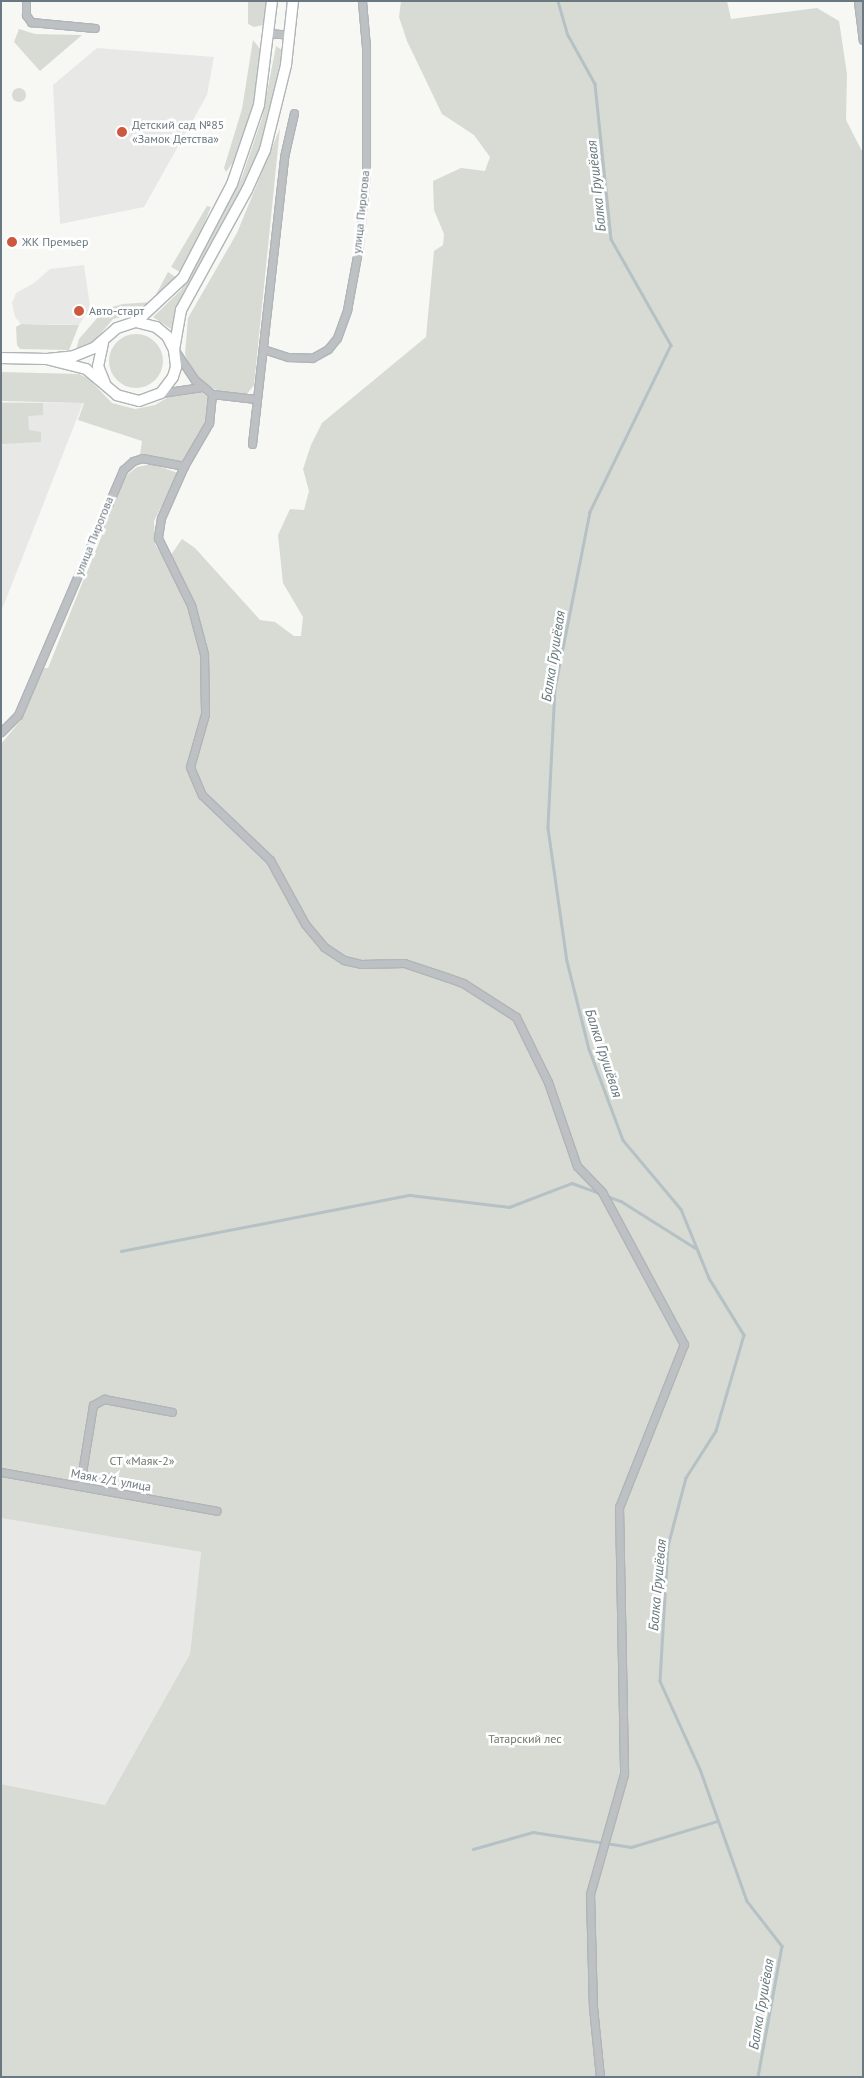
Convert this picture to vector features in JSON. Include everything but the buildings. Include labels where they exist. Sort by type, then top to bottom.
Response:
[{"type":"main road","points":[[1,358],[47,359],[87,352],[103,342],[117,328],[136,322],[183,278],[232,184],[259,104],[272,1]]},
{"type":"main road","points":[[47,359],[86,369],[108,388],[128,400],[150,399],[161,393],[173,377],[174,350],[181,310],[242,198],[265,150],[284,74],[293,1]]},
{"type":"main road","points":[[136,322],[162,331],[174,350]]},
{"type":"main road","points":[[103,342],[98,366],[108,388]]},
{"type":"street","points":[[26,1],[26,15],[31,22],[95,28]]},
{"type":"street","name":"улица Пирогова","points":[[262,349],[288,357],[312,358],[328,349],[337,338],[347,310],[359,244],[366,173],[366,72],[362,1]]},
{"type":"street","points":[[858,1],[863,40]]},
{"type":"street","points":[[268,33],[289,35]]},
{"type":"street","points":[[252,444],[284,156],[294,114]]},
{"type":"street","points":[[174,350],[202,387],[212,394],[256,399]]},
{"type":"street","points":[[161,393],[202,387]]},
{"type":"street","points":[[212,394],[209,423],[184,466],[177,487],[165,508],[158,538],[191,605],[204,654],[205,714],[190,767],[202,795],[270,860],[305,924],[324,947],[344,960],[361,964],[404,963],[463,983],[516,1017],[548,1082],[578,1166],[602,1192],[684,1344],[619,1507],[624,1774],[590,1894],[593,2007],[600,2077]]},
{"type":"street","name":"улица Пирогова","points":[[1,732],[18,715],[123,470],[142,458],[184,466]]},
{"type":"street","points":[[80,1485],[93,1405],[104,1399],[172,1412]]},
{"type":"street","name":"Маяк 2/1 улица","points":[[1,1472],[217,1511]]},
{"type":"shaded area","name":"Детский сад №85 «Замок Детства»","points":[[97,48],[214,57],[207,95],[144,207],[60,224],[53,85]]},
{"type":"shaded area","points":[[84,265],[91,313],[86,314],[79,325],[21,324],[15,317],[12,303],[16,293],[34,283],[50,269]]},
{"type":"shaded area","points":[[1,402],[83,403],[1,612]]},
{"type":"shaded area","points":[[1,1518],[201,1552],[190,1654],[105,1805],[1,1784]]},
{"type":"green space","points":[[248,1],[268,1],[263,25],[254,27],[248,24]]},
{"type":"green space","name":"Татарский лес","points":[[401,1],[727,1],[731,19],[817,8],[839,21],[847,74],[846,120],[863,153],[863,2077],[1,2077],[1,1784],[105,1805],[190,1654],[201,1552],[1,1518],[1,744],[21,720],[44,668],[48,668],[121,487],[127,475],[137,467],[152,464],[178,473],[154,521],[155,544],[166,562],[182,539],[195,548],[260,620],[275,622],[294,636],[301,636],[303,617],[283,583],[278,535],[290,509],[304,510],[309,491],[303,469],[311,445],[322,423],[426,337],[434,251],[443,245],[444,234],[434,210],[433,181],[461,168],[485,171],[490,157],[474,135],[442,114],[407,41],[399,17]]},
{"type":"green space","points":[[19,29],[35,34],[82,35],[40,71],[14,42]]},
{"type":"green space","points":[[253,40],[261,50],[252,111],[240,153],[226,172],[224,168],[242,109]]},
{"type":"green space","points":[[276,46],[283,51],[276,98],[259,153],[171,329],[153,317],[181,290],[242,177],[262,118]]},
{"type":"green space","points":[[16,88],[22,88],[26,95],[22,102],[16,102],[12,98],[12,92]]},
{"type":"green space","points":[[280,128],[254,385],[247,394],[219,391],[200,381],[191,370],[185,354],[188,318],[237,233]]},
{"type":"green space","points":[[207,206],[211,207],[200,234],[180,272],[171,267]]},
{"type":"green space","points":[[168,272],[177,278],[143,312],[113,319],[90,346],[76,350],[79,339],[105,309],[123,304],[152,302]]},
{"type":"green space","points":[[21,324],[79,325],[69,350],[20,349],[17,345],[16,327]]},
{"type":"green space","points":[[131,334],[141,334],[155,342],[161,351],[163,361],[161,371],[155,380],[141,388],[131,388],[121,383],[114,376],[109,366],[109,356],[114,346],[121,339]]},
{"type":"green space","points":[[1,372],[79,374],[89,379],[112,403],[135,409],[155,405],[177,392],[199,390],[209,398],[210,415],[183,462],[140,455],[142,441],[78,420],[84,403],[1,401]]},
{"type":"green space","points":[[1,403],[43,403],[43,415],[28,416],[29,430],[41,432],[41,442],[1,444]]},
{"type":"waterway","name":"Балка Грушёвая","points":[[558,1],[568,35],[595,84],[611,239],[671,345],[590,512],[555,688],[548,828],[567,961],[589,1049],[623,1140],[681,1209],[709,1278],[744,1335],[716,1431],[686,1478],[668,1546],[660,1681],[700,1769],[747,1901],[782,1946],[758,2077]]},
{"type":"waterway","points":[[121,1251],[410,1195],[509,1207],[572,1183],[599,1193]]},
{"type":"waterway","points":[[607,1196],[621,1201],[697,1249]]},
{"type":"waterway","points":[[473,1849],[533,1832],[631,1847],[717,1821]]},
{"type":"place","name":"Детский сад №85 «Замок Детства»","points":[[122,132]]},
{"type":"place","name":"ЖК Премьер","points":[[12,242]]},
{"type":"place","name":"Авто-старт","points":[[79,311]]},
{"type":"park label","name":"СТ «Маяк-2»","points":[[142,1461]]}]
